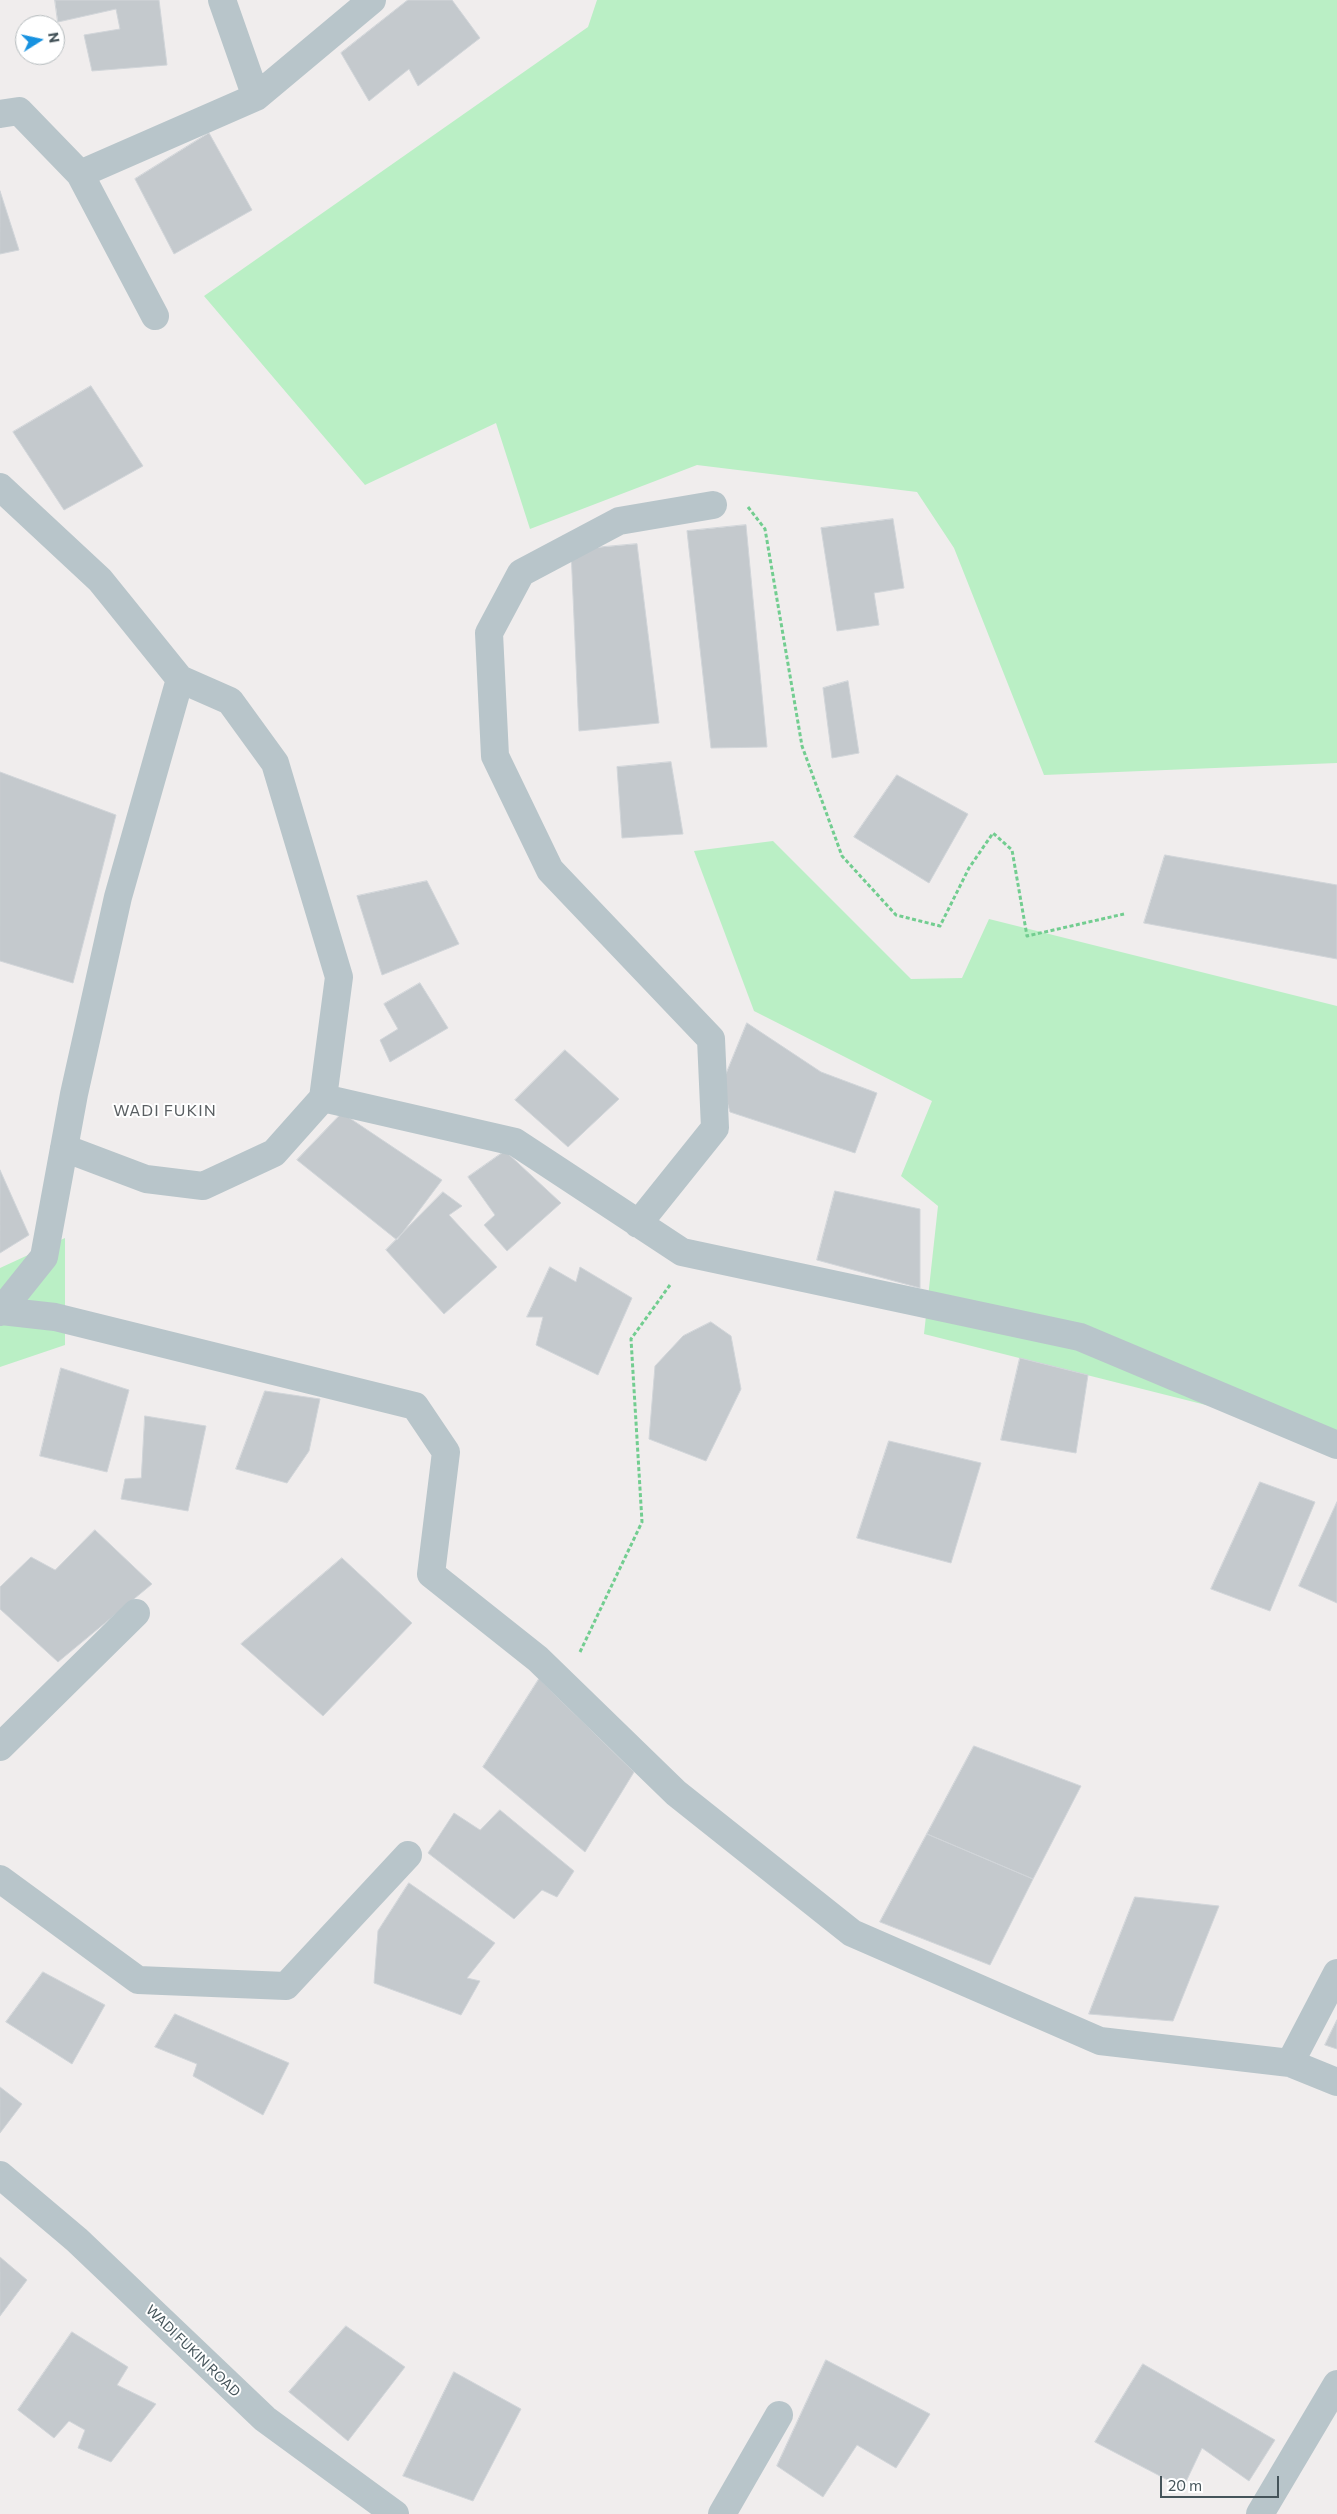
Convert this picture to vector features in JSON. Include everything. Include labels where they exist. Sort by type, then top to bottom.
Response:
[{"type":"street","points":[[222,0],[256,97]]},
{"type":"street","points":[[80,174],[256,97],[372,0]]},
{"type":"street","points":[[0,114],[19,111],[80,174],[155,316]]},
{"type":"street","points":[[0,487],[100,580],[180,679],[230,701],[274,763],[340,977],[323,1098],[274,1154],[203,1186],[146,1180],[64,1148]]},
{"type":"street","points":[[638,1224],[715,1128],[711,1040],[550,870],[495,756],[489,633],[521,573],[619,521],[713,504]]},
{"type":"street","points":[[0,1311],[44,1257],[64,1148],[118,897],[180,679]]},
{"type":"street","points":[[323,1098],[514,1142],[682,1252],[1080,1337],[1337,1445]]},
{"type":"street","points":[[0,1311],[55,1317],[415,1406],[446,1452],[431,1574],[538,1659],[676,1793],[852,1933],[1100,2041],[1290,2063],[1337,2082]]},
{"type":"street","points":[[0,1746],[136,1613]]},
{"type":"street","points":[[0,1879],[138,1980],[286,1986],[408,1855]]},
{"type":"street","points":[[1290,2063],[1337,1973]]},
{"type":"street","name":"WADI FUKIN ROAD","points":[[0,2175],[78,2240],[265,2419],[395,2514]]},
{"type":"street","points":[[1260,2514],[1337,2384]]},
{"type":"street","points":[[722,2514],[779,2415]]},
{"type":"path","points":[[713,504],[741,500],[765,530],[802,746],[842,856],[896,915],[940,926],[969,868],[993,833],[1012,850],[1027,936],[1124,914]]},
{"type":"path","points":[[565,1685],[642,1522],[631,1339],[693,1254]]},
{"type":"green space","points":[[597,0],[1337,0],[1337,763],[1044,775],[954,548],[917,492],[697,465],[530,529],[496,423],[365,485],[204,296],[588,27]]},
{"type":"green space","points":[[773,841],[911,979],[962,978],[989,919],[1337,1006],[1337,1438],[924,1334],[938,1206],[901,1176],[932,1101],[754,1011],[694,851]]},
{"type":"green space","points":[[65,1238],[65,1345],[0,1367],[0,1268]]},
{"type":"building","points":[[55,0],[159,0],[167,65],[92,71],[84,35],[120,29],[116,9],[65,20],[65,15],[57,15]]},
{"type":"building","points":[[408,0],[452,0],[480,38],[418,86],[409,69],[369,101],[341,53]]},
{"type":"building","points":[[209,133],[252,210],[174,254],[135,179]]},
{"type":"building","points":[[0,191],[19,250],[0,254]]},
{"type":"building","points":[[91,386],[143,466],[64,510],[13,432]]},
{"type":"building","points":[[893,519],[904,588],[874,593],[879,625],[837,631],[821,528]]},
{"type":"building","points":[[746,525],[767,747],[711,748],[687,531]]},
{"type":"building","points":[[637,544],[659,723],[579,731],[571,550]]},
{"type":"building","points":[[848,681],[859,753],[832,758],[823,688]]},
{"type":"building","points":[[671,762],[683,834],[622,838],[617,767]]},
{"type":"building","points":[[0,772],[116,815],[73,983],[0,961]]},
{"type":"building","points":[[897,775],[968,814],[929,883],[854,837]]},
{"type":"building","points":[[1165,855],[1337,885],[1337,959],[1144,923]]},
{"type":"building","points":[[427,881],[459,944],[382,975],[357,896]]},
{"type":"building","points":[[420,983],[448,1028],[390,1062],[380,1040],[398,1029],[384,1004]]},
{"type":"building","points":[[747,1023],[821,1072],[877,1093],[855,1153],[730,1112],[722,1084]]},
{"type":"building","points":[[565,1050],[619,1099],[568,1147],[515,1100]]},
{"type":"building","points":[[342,1113],[442,1180],[397,1240],[297,1160]]},
{"type":"building","points":[[505,1151],[561,1203],[507,1251],[484,1225],[495,1215],[468,1177]]},
{"type":"building","points":[[0,1170],[29,1235],[0,1253]]},
{"type":"building","points":[[835,1191],[920,1209],[920,1288],[817,1260]]},
{"type":"building","points":[[443,1192],[462,1206],[449,1215],[497,1267],[444,1314],[386,1250]]},
{"type":"building","points":[[550,1267],[576,1282],[580,1267],[632,1298],[598,1375],[536,1345],[543,1317],[527,1317]]},
{"type":"building","points":[[711,1322],[731,1336],[741,1389],[706,1461],[649,1439],[655,1366],[683,1336]]},
{"type":"building","points":[[1020,1358],[1088,1375],[1076,1453],[1001,1440]]},
{"type":"building","points":[[61,1368],[129,1390],[107,1472],[40,1456]]},
{"type":"building","points":[[265,1391],[320,1399],[309,1451],[287,1483],[236,1469]]},
{"type":"building","points":[[145,1416],[206,1426],[188,1511],[121,1499],[125,1479],[141,1478]]},
{"type":"building","points":[[889,1441],[981,1463],[951,1563],[857,1538]]},
{"type":"building","points":[[1260,1482],[1315,1502],[1270,1611],[1211,1589]]},
{"type":"building","points":[[1337,1502],[1337,1603],[1299,1586]]},
{"type":"building","points":[[95,1530],[152,1584],[58,1662],[0,1609],[0,1587],[31,1557],[55,1570]]},
{"type":"building","points":[[342,1558],[412,1623],[323,1716],[241,1644]]},
{"type":"building","points":[[539,1679],[634,1772],[585,1852],[483,1767]]},
{"type":"building","points":[[974,1746],[1081,1786],[1033,1879],[927,1834]]},
{"type":"building","points":[[500,1810],[574,1871],[557,1897],[542,1890],[514,1919],[428,1853],[454,1813],[480,1830]]},
{"type":"building","points":[[927,1834],[1033,1879],[990,1965],[880,1922]]},
{"type":"building","points":[[409,1883],[495,1943],[467,1978],[480,1981],[461,2015],[374,1983],[378,1931]]},
{"type":"building","points":[[1135,1897],[1219,1906],[1173,2021],[1089,2014]]},
{"type":"building","points":[[43,1972],[105,2005],[72,2064],[6,2022]]},
{"type":"building","points":[[175,2014],[289,2063],[263,2115],[193,2076],[197,2064],[155,2047]]},
{"type":"building","points":[[1337,2020],[1337,2049],[1325,2045]]},
{"type":"building","points":[[0,2087],[22,2104],[0,2133]]},
{"type":"building","points":[[0,2257],[27,2280],[0,2316]]},
{"type":"building","points":[[346,2326],[405,2367],[348,2441],[289,2392]]},
{"type":"building","points":[[72,2332],[128,2367],[117,2385],[156,2404],[111,2462],[78,2448],[85,2430],[69,2421],[54,2438],[18,2410]]},
{"type":"building","points":[[826,2360],[930,2414],[896,2468],[857,2445],[823,2497],[777,2466]]},
{"type":"building","points":[[1143,2364],[1275,2440],[1249,2481],[1202,2448],[1183,2488],[1095,2442]]},
{"type":"building","points":[[454,2372],[521,2409],[473,2501],[403,2476]]},
{"type":"district","name":"WADI FUKIN","points":[[165,1111]]}]
